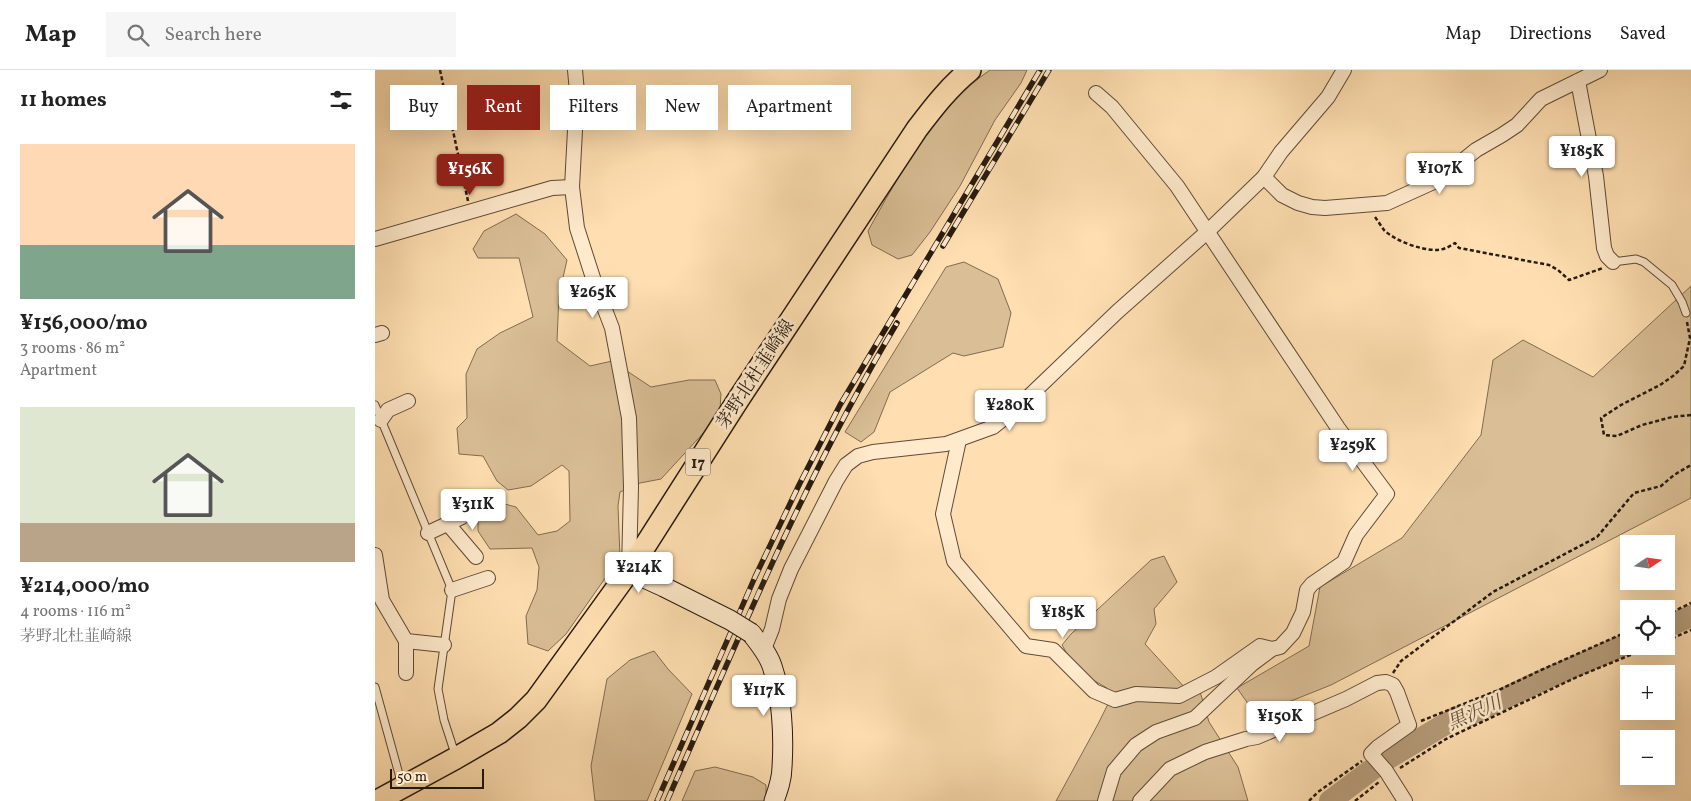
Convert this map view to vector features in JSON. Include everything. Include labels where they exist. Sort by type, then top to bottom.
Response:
[{"type":"main road","name":"茅野北杜韮崎線","points":[[377,801],[499,733],[536,700],[629,571],[738,400],[917,129],[942,97],[970,70]]},
{"type":"street","points":[[575,70],[577,92],[572,187],[577,228],[594,282],[612,328],[629,418],[631,478],[629,571],[730,620],[751,634],[764,650],[772,665],[781,716],[782,768],[777,800]]},
{"type":"street","points":[[764,650],[772,629],[779,599],[791,569],[846,465],[858,456],[873,452],[946,444],[993,427],[1018,407],[1117,312],[1207,232],[1264,177],[1281,152],[1328,97],[1344,70]]},
{"type":"street","points":[[1264,177],[1283,195],[1298,203],[1325,208],[1387,203],[1397,200],[1440,179],[1476,150],[1502,136],[1517,125],[1541,99],[1600,70]]},
{"type":"street","points":[[1578,81],[1596,176],[1604,248],[1607,256],[1613,262]]},
{"type":"street","points":[[1096,93],[1112,107],[1177,186],[1338,428],[1387,494],[1356,535],[1344,562],[1312,584],[1307,590],[1303,612],[1293,633],[1280,647],[1273,649],[1252,664],[1195,718],[1156,732],[1136,745],[1114,771],[1105,801]]},
{"type":"street","points":[[375,240],[552,188],[572,187]]},
{"type":"street","points":[[381,420],[388,410],[408,401]]},
{"type":"street","points":[[959,440],[943,514],[955,561],[1026,646],[1053,650],[1095,690],[1115,700],[1135,694],[1179,696],[1216,677],[1260,646],[1273,649]]},
{"type":"street","points":[[428,533],[462,517]]},
{"type":"street","points":[[447,524],[476,557]]},
{"type":"street","points":[[375,555],[382,600],[406,641],[406,673]]},
{"type":"street","points":[[452,590],[488,578]]},
{"type":"street","points":[[406,641],[444,645]]},
{"type":"street","points":[[1140,801],[1170,768],[1205,752],[1246,739],[1257,738],[1347,699],[1377,683],[1386,682],[1393,685],[1397,692],[1409,725],[1378,747],[1374,756],[1405,801]]},
{"type":"lane","points":[[1613,262],[1636,259],[1644,262],[1672,285],[1686,313]]},
{"type":"lane","points":[[375,405],[452,590],[438,689],[444,720],[456,758]]},
{"type":"lane","points":[[375,687],[403,787]]},
{"type":"path","points":[[440,70],[470,211]]},
{"type":"path","points":[[1368,204],[1385,230],[1394,237],[1421,248],[1438,250],[1455,243],[1459,248],[1467,250],[1549,265],[1569,280],[1613,262]]},
{"type":"path","points":[[1686,313],[1690,338],[1684,366],[1660,385],[1621,405],[1601,418],[1604,435],[1617,436],[1642,425],[1672,417],[1691,415]]},
{"type":"path","points":[[1386,682],[1401,660],[1493,592],[1597,537],[1634,493],[1661,486],[1674,475],[1691,465]]},
{"type":"path","points":[[1675,611],[1691,603]]},
{"type":"path","points":[[1675,636],[1691,630]]},
{"type":"path","points":[[1409,725],[1501,689],[1620,636]]},
{"type":"path","points":[[1355,801],[1387,773],[1446,739],[1577,677],[1631,655]]},
{"type":"path","points":[[1309,801],[1318,792],[1374,756]]},
{"type":"shaded area","points":[[990,70],[1027,70],[1021,83],[995,120],[960,186],[930,232],[912,255],[898,259],[872,245],[868,231],[920,143],[953,103]]},
{"type":"shaded area","points":[[516,214],[545,234],[567,260],[559,295],[557,341],[590,366],[612,361],[651,387],[689,380],[715,380],[721,394],[720,409],[708,428],[661,479],[640,483],[620,492],[618,506],[620,557],[566,634],[548,651],[528,644],[526,616],[537,590],[539,567],[532,548],[490,549],[478,531],[478,521],[493,501],[516,507],[538,535],[557,531],[570,521],[569,471],[562,465],[531,486],[508,490],[497,481],[483,456],[459,454],[457,428],[467,418],[466,374],[477,349],[500,333],[533,317],[519,258],[478,258],[473,249],[484,231]]},
{"type":"shaded area","points":[[964,262],[998,279],[1011,313],[1003,347],[964,356],[953,353],[890,392],[874,432],[861,442],[845,432],[946,267]]},
{"type":"shaded area","points":[[1691,286],[1691,498],[1331,685],[1256,715],[1237,688],[1309,646],[1320,587],[1402,538],[1481,435],[1493,360],[1523,340],[1593,377]]},
{"type":"shaded area","points":[[1164,556],[1177,582],[1154,609],[1156,624],[1145,644],[1186,689],[1199,688],[1209,722],[1238,767],[1248,801],[1056,801],[1110,700],[1107,688],[1077,671],[1062,645],[1071,634],[1151,560]]},
{"type":"shaded area","points":[[654,651],[692,694],[647,801],[595,801],[591,766],[607,679],[630,660]]},
{"type":"shaded area","points":[[715,767],[753,777],[766,785],[766,801],[682,801],[695,771]]},
{"type":"waterway","name":"黒沢川","points":[[1675,623],[1691,616]]},
{"type":"waterway","name":"黒沢川","points":[[1330,801],[1382,762],[1457,717],[1467,716],[1534,684],[1620,647]]},
{"type":"railway","points":[[657,801],[755,577],[840,405],[1040,70]]},
{"type":"railway","points":[[943,246],[1049,70]]},
{"type":"railway","points":[[667,801],[774,558],[833,439],[897,323]]}]
